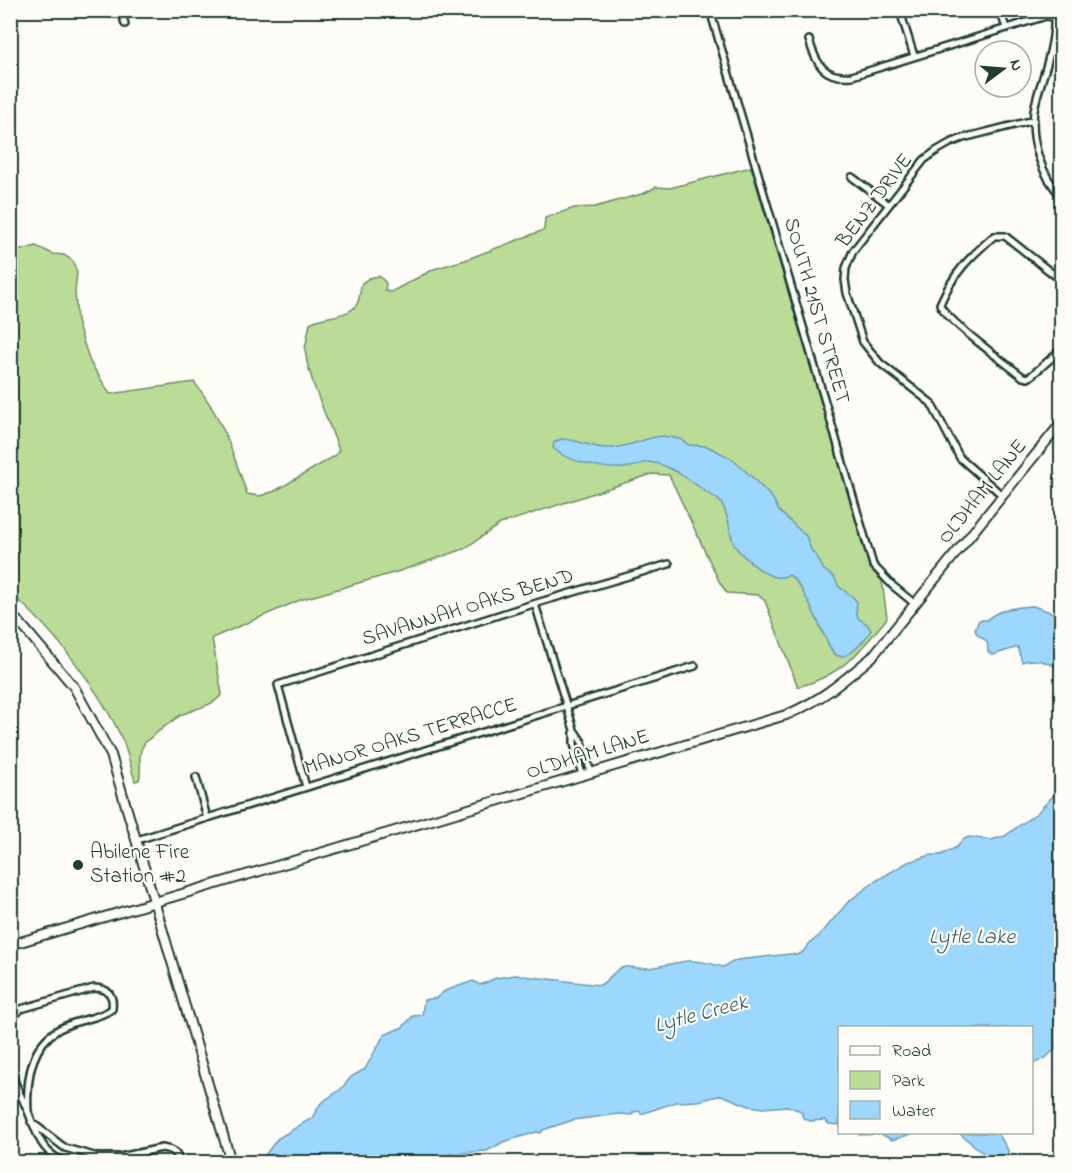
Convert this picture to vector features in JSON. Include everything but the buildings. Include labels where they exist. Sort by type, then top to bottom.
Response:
[{"type":"main road","name":"OLDHAM LANE","points":[[10,945],[786,715],[813,703],[836,688],[872,657],[1062,422]]},
{"type":"main road","points":[[10,615],[20,623],[74,687],[111,755],[231,1162]]},
{"type":"street","points":[[121,10],[125,24]]},
{"type":"street","name":"SOUTH 21ST STREET","points":[[710,10],[873,565],[915,604]]},
{"type":"street","points":[[1000,10],[1006,28]]},
{"type":"street","points":[[900,11],[914,56]]},
{"type":"street","points":[[810,40],[814,56],[827,73],[835,77],[852,76],[1054,14],[1051,44],[1034,111],[1034,120],[1036,148],[1042,165],[1048,180],[1062,197]]},
{"type":"street","name":"BENZ DRIVE","points":[[1003,496],[960,458],[931,403],[880,363],[863,342],[847,293],[846,268],[853,251],[924,160],[950,143],[1034,120]]},
{"type":"street","points":[[852,177],[889,205]]},
{"type":"street","points":[[1062,281],[1005,236],[999,235],[994,236],[966,261],[940,304],[943,312],[955,324],[1023,377],[1031,376],[1062,349]]},
{"type":"street","name":"SAVANNAH OAKS BEND","points":[[306,787],[278,685],[669,564]]},
{"type":"street","points":[[535,604],[574,730],[582,742],[591,773]]},
{"type":"street","name":"MANOR OAKS TERRACCE","points":[[137,840],[696,666]]},
{"type":"street","points":[[574,730],[574,744],[582,775]]},
{"type":"street","points":[[196,777],[207,818]]},
{"type":"street","points":[[10,1020],[21,1009],[94,988],[103,988],[110,992],[113,1000],[112,1009],[105,1014],[69,1024],[48,1036],[35,1056],[29,1073],[28,1111]]},
{"type":"street","points":[[10,1070],[40,1143],[48,1153],[67,1162]]},
{"type":"street","points":[[31,1122],[65,1148],[97,1160],[162,1148],[171,1150],[180,1162]]},
{"type":"street","points":[[40,1143],[54,1140]]},
{"type":"green space","points":[[751,167],[870,567],[882,581],[887,618],[849,661],[826,676],[798,687],[765,601],[758,595],[727,593],[720,583],[669,475],[652,474],[500,524],[464,549],[400,571],[300,600],[212,638],[222,694],[208,705],[181,715],[146,742],[140,753],[139,780],[135,781],[123,741],[89,682],[43,624],[11,594],[10,253],[36,246],[53,254],[64,255],[73,261],[77,273],[75,291],[77,322],[90,362],[110,394],[194,382],[219,422],[247,494],[260,496],[275,491],[335,456],[339,450],[314,386],[305,349],[310,323],[350,311],[358,302],[362,283],[369,278],[379,276],[386,283],[385,291],[391,292],[434,269],[465,260],[544,230],[545,218],[574,208],[595,207],[645,193],[656,187],[670,188]]},
{"type":"water","points":[[663,436],[680,439],[689,445],[707,446],[732,459],[773,499],[779,511],[806,536],[812,552],[824,570],[834,577],[839,587],[857,602],[856,613],[859,619],[871,630],[856,649],[845,656],[836,655],[832,651],[796,582],[789,575],[775,577],[770,575],[745,557],[733,542],[724,507],[716,498],[686,478],[671,469],[649,462],[622,468],[590,465],[569,458],[553,448],[554,442],[561,439],[601,448],[614,448]]},
{"type":"water","points":[[1033,606],[1056,614],[1061,612],[1061,670],[1042,662],[1032,660],[1022,662],[1018,647],[993,655],[988,652],[987,642],[975,630],[979,620],[987,620],[996,613],[1008,609]]},
{"type":"water","name":"Lytle Lake","points":[[1061,792],[1061,1044],[1044,1059],[1033,1064],[1033,1026],[838,1026],[838,1125],[829,1124],[825,1120],[810,1121],[803,1118],[801,1111],[787,1106],[763,1108],[749,1106],[722,1095],[698,1101],[676,1102],[641,1114],[640,1111],[633,1112],[632,1115],[619,1114],[573,1120],[543,1130],[541,1133],[537,1132],[503,1142],[487,1151],[449,1154],[441,1162],[260,1162],[277,1139],[312,1118],[321,1103],[341,1089],[351,1077],[365,1069],[384,1035],[403,1027],[413,1016],[422,1015],[424,1000],[436,998],[445,991],[473,981],[480,985],[496,978],[515,975],[600,985],[623,967],[649,968],[692,961],[723,967],[737,960],[797,955],[820,935],[848,902],[874,882],[908,862],[931,855],[941,855],[957,847],[962,840],[969,837],[991,840],[1005,836],[1038,812],[1054,795]]},
{"type":"water","points":[[881,1134],[911,1134],[892,1140]]},
{"type":"water","points":[[960,1134],[999,1134],[1008,1150],[1010,1162],[994,1162]]},
{"type":"place","name":"Abilene Fire Station #2","points":[[78,865]]},
{"type":"water label","name":"Lytle Creek","points":[[701,1015]]}]
